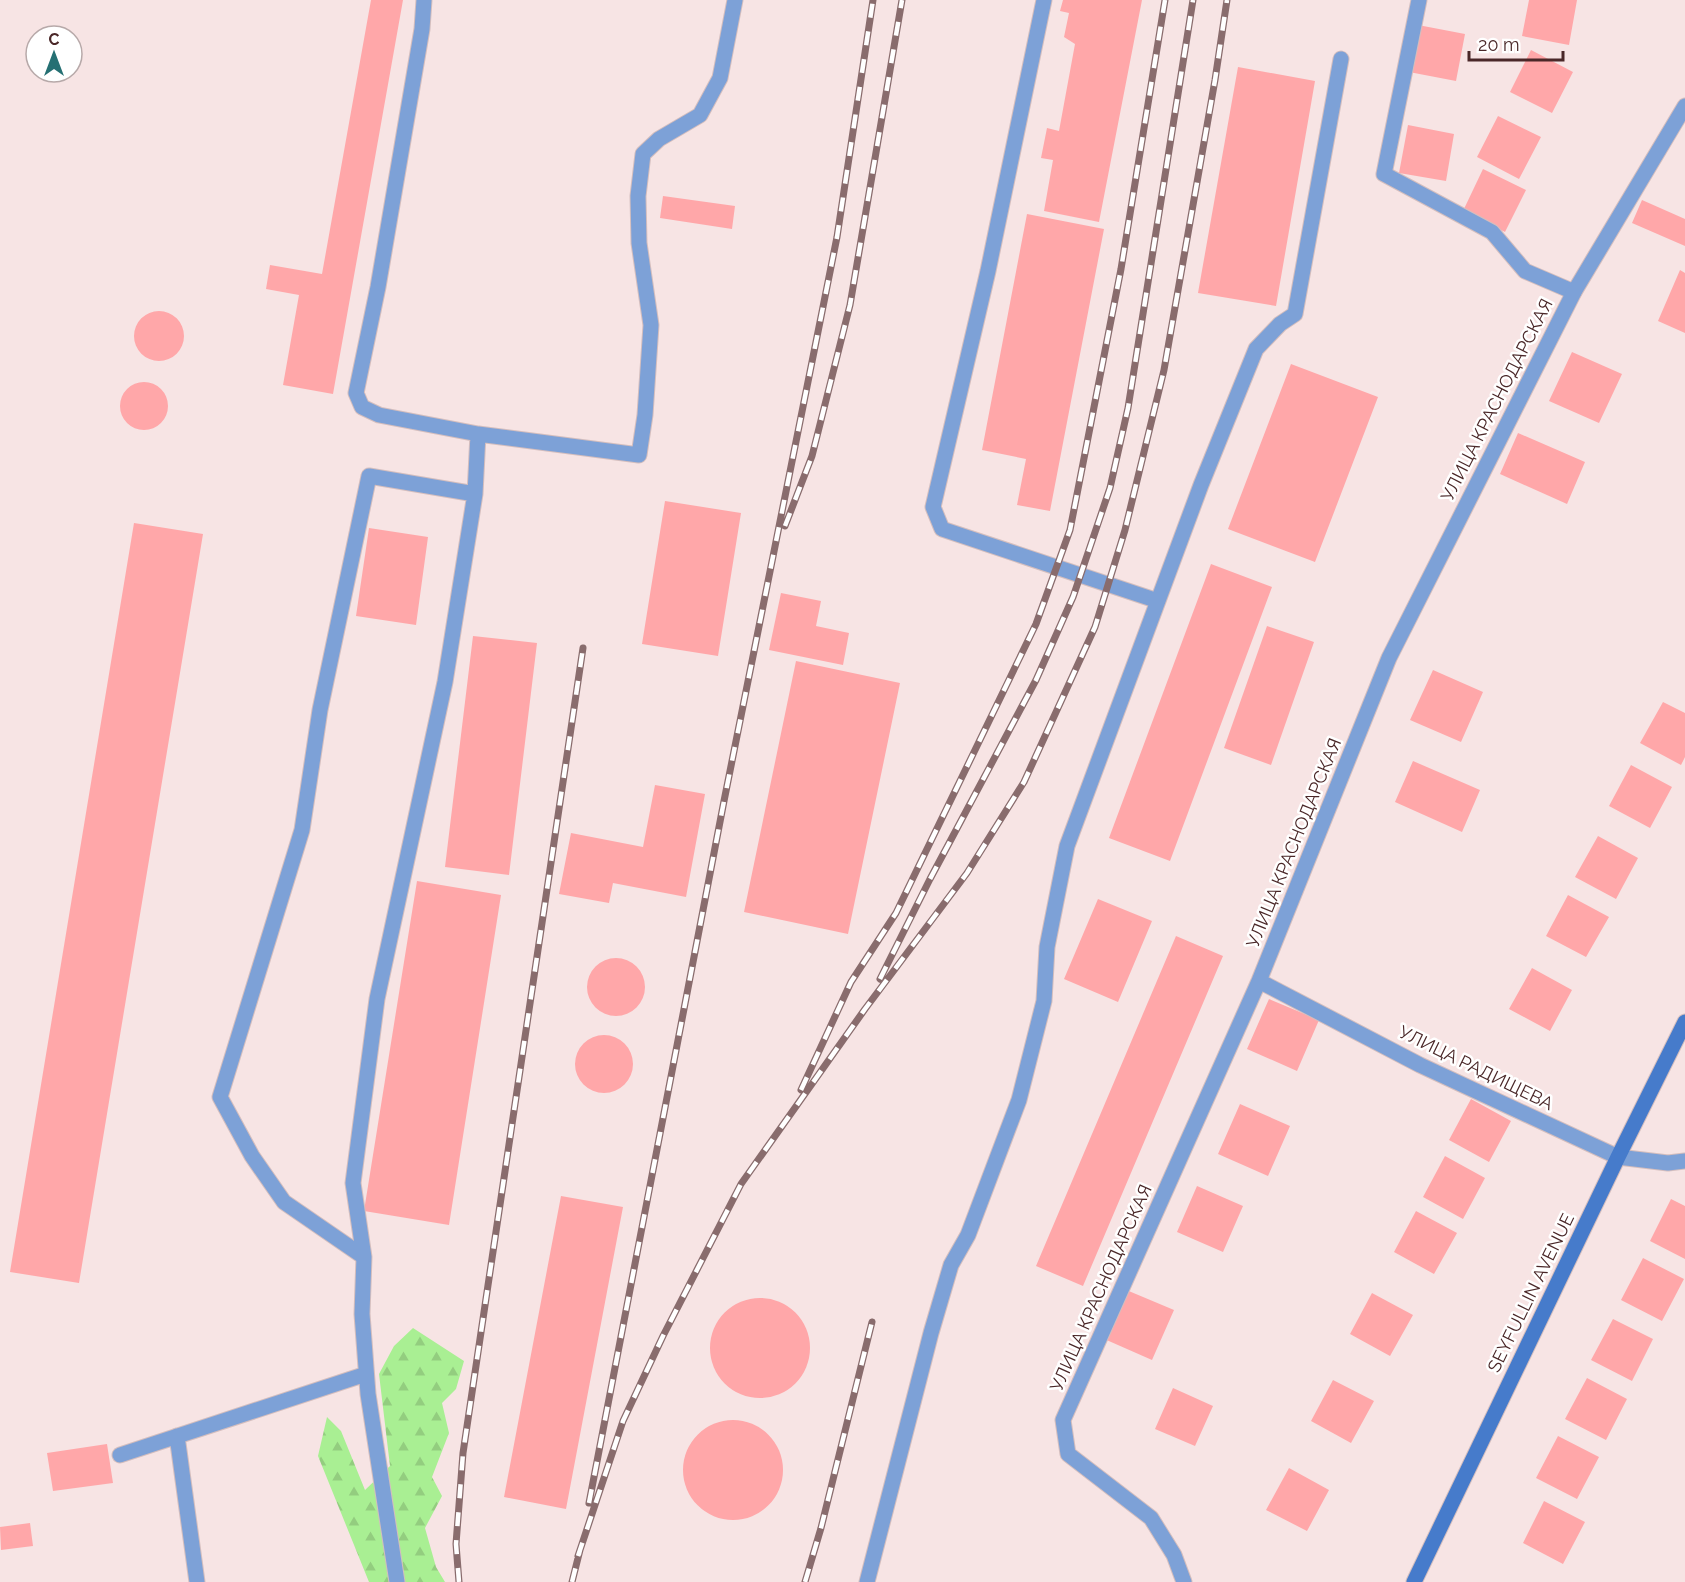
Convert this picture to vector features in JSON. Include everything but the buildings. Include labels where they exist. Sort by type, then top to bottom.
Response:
[{"type":"main road","name":"SEYFULLIN AVENUE","points":[[1414,1582],[1685,1022]]},
{"type":"street","points":[[424,0],[422,29],[378,287],[356,393],[362,407],[379,415],[478,434],[639,455],[645,415],[651,326],[639,243],[638,196],[644,154],[659,139],[700,115],[720,78],[735,0]]},
{"type":"street","points":[[1044,0],[988,271],[933,507],[942,529],[1158,601]]},
{"type":"street","points":[[1419,0],[1384,174],[1492,232],[1525,271],[1574,292]]},
{"type":"street","points":[[867,1582],[951,1264],[968,1235],[1019,1100],[1044,1001],[1047,948],[1066,846],[1201,485],[1256,349],[1280,324],[1295,314],[1341,59]]},
{"type":"street","name":"УЛИЦА КРАСНОДАРСКАЯ","points":[[1184,1582],[1174,1555],[1151,1518],[1068,1454],[1063,1420],[1259,981],[1389,658],[1574,292],[1685,106]]},
{"type":"street","points":[[397,1582],[368,1395],[362,1314],[364,1257],[353,1183],[377,999],[445,682],[475,494],[478,434]]},
{"type":"street","points":[[364,1257],[284,1202],[252,1156],[220,1097],[302,830],[320,710],[369,476],[475,494]]},
{"type":"street","name":"УЛИЦА РАДИЩЕВА","points":[[1259,981],[1420,1065],[1618,1157],[1668,1163],[1685,1161]]},
{"type":"street","points":[[120,1455],[366,1374]]},
{"type":"street","points":[[177,1436],[197,1582]]},
{"type":"green space","points":[[413,1328],[464,1361],[456,1389],[442,1403],[449,1433],[432,1477],[442,1496],[425,1528],[436,1567],[445,1582],[369,1582],[318,1456],[327,1417],[341,1431],[365,1490],[390,1466],[379,1374],[394,1346]]},
{"type":"railway","points":[[589,1503],[724,801],[837,237],[873,0]]},
{"type":"railway","points":[[785,526],[812,456],[850,305],[902,0]]},
{"type":"railway","points":[[801,1090],[851,982],[896,913],[1036,624],[1070,530],[1121,269],[1165,0]]},
{"type":"railway","points":[[880,979],[930,879],[1036,680],[1073,597],[1110,488],[1128,408],[1193,0]]},
{"type":"railway","points":[[578,1556],[623,1421],[663,1336],[741,1184],[865,1009],[967,873],[1024,782],[1095,627],[1125,530],[1164,370],[1227,0]]},
{"type":"railway","points":[[459,1582],[456,1544],[463,1453],[583,648]]},
{"type":"railway","points":[[805,1582],[821,1528],[872,1322]]},
{"type":"railway","points":[[572,1582],[580,1550]]}]
